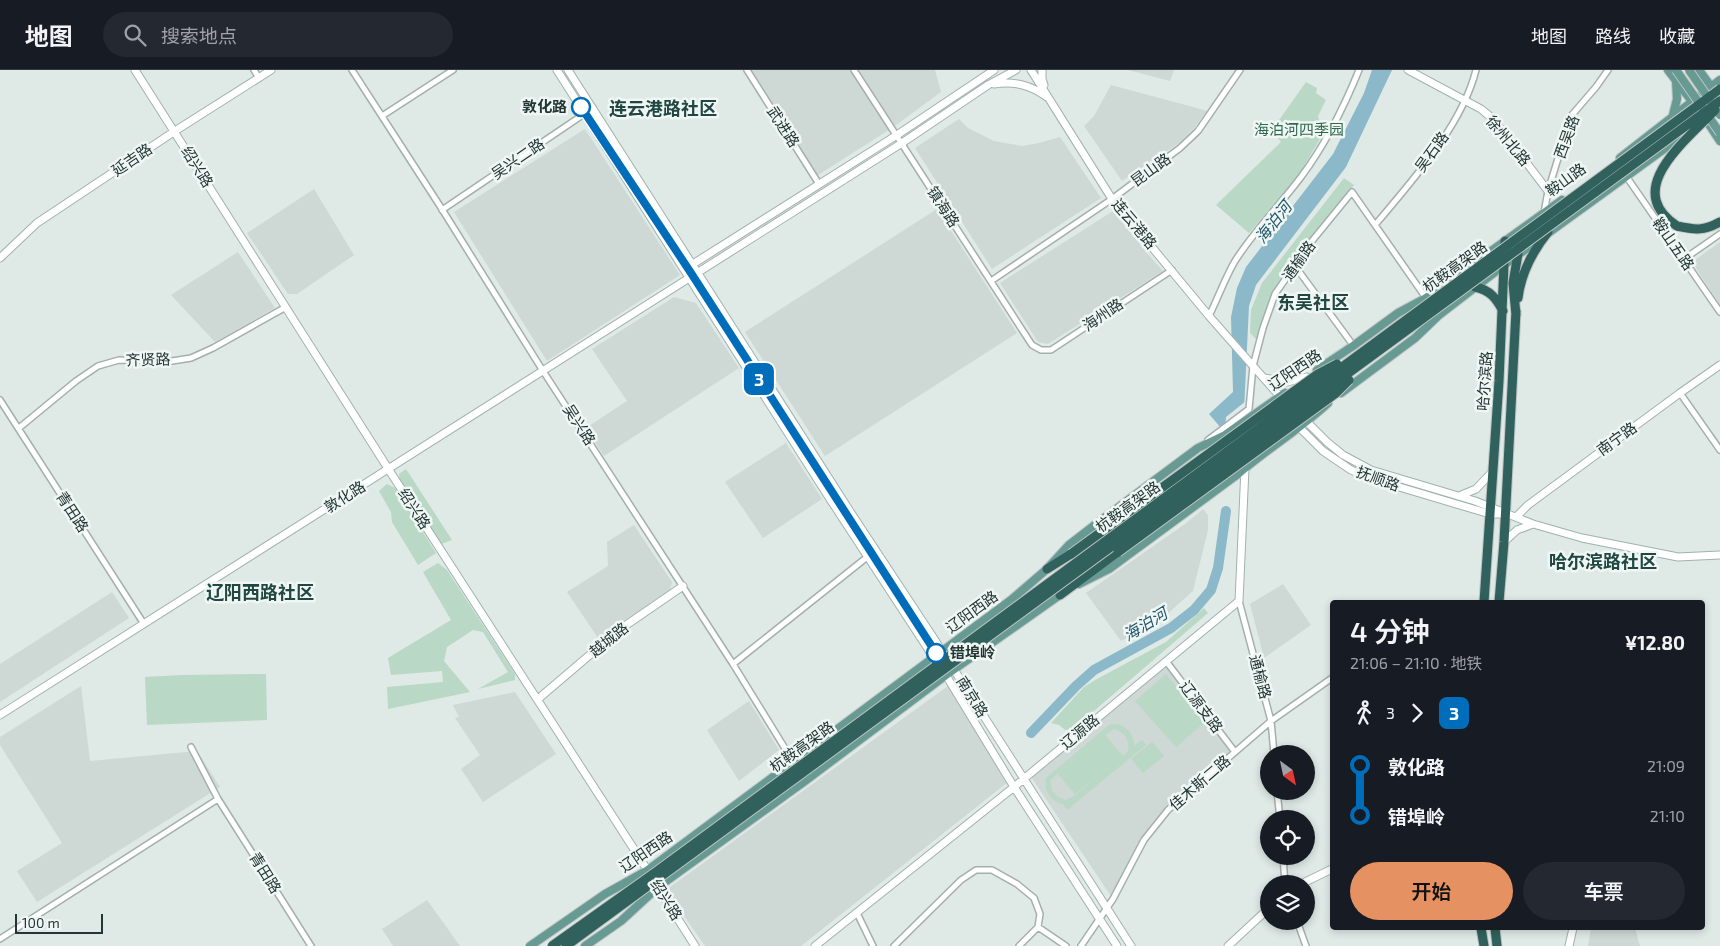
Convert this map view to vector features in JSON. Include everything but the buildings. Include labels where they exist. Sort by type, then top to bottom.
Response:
[{"type":"highway","name":"杭鞍高架路","points":[[552,946],[672,860],[1368,347],[1715,88]]},
{"type":"highway","name":"杭鞍高架路","points":[[566,946],[1720,100]]},
{"type":"highway","points":[[1720,105],[1665,163],[1657,177],[1655,194],[1660,212],[1677,226],[1693,230],[1709,228],[1720,222]]},
{"type":"highway","name":"哈尔滨路","points":[[1499,600],[1519,290],[1525,268],[1548,232]]},
{"type":"highway","points":[[1505,241],[1513,246],[1518,254]]},
{"type":"highway","name":"哈尔滨路","points":[[1484,600],[1503,311],[1505,241]]},
{"type":"highway","name":"哈尔滨路","points":[[1516,315],[1513,282],[1518,254]]},
{"type":"highway","points":[[1475,287],[1489,291],[1494,295],[1503,311]]},
{"type":"highway","points":[[1047,569],[1071,554],[1318,374],[1368,347]]},
{"type":"highway","points":[[1060,595],[1336,393],[1374,355]]},
{"type":"highway","points":[[1481,930],[1484,946]]},
{"type":"highway","points":[[1494,930],[1497,946]]},
{"type":"main road","name":"绍兴路","points":[[135,70],[695,946]]},
{"type":"main road","name":"延吉路","points":[[0,258],[37,223],[271,70]]},
{"type":"main road","name":"南京路","points":[[557,70],[946,675],[1014,787],[1118,946]]},
{"type":"main road","name":"南京路","points":[[568,70],[1131,946]]},
{"type":"main road","points":[[690,277],[693,264],[897,135],[986,73],[994,70]]},
{"type":"main road","name":"敦化路","points":[[0,715],[902,143],[988,85],[1016,70]]},
{"type":"main road","name":"连云港路","points":[[1030,70],[1112,199],[1253,366]]},
{"type":"main road","points":[[1042,70],[1042,79],[1050,99]]},
{"type":"main road","name":"徐州北路","points":[[1408,70],[1481,109],[1493,119],[1548,191]]},
{"type":"main road","points":[[1668,70],[1720,141]]},
{"type":"main road","points":[[1676,70],[1720,133]]},
{"type":"main road","points":[[585,946],[621,921],[658,887],[805,781],[946,675],[1060,595],[1109,569],[1307,422],[1334,397],[1415,338],[1439,315],[1518,254],[1706,120],[1720,113],[1689,70]]},
{"type":"main road","points":[[1699,70],[1715,88],[1720,100]]},
{"type":"main road","points":[[1673,115],[1677,99],[1676,79]]},
{"type":"main road","name":"鞍山路","points":[[1426,298],[1625,154],[1692,101],[1715,88],[1720,80]]},
{"type":"main road","points":[[988,85],[1016,83],[1030,87],[1050,99]]},
{"type":"main road","name":"辽阳西路","points":[[530,946],[605,894],[648,870],[1011,600],[1047,569],[1069,545],[1198,448],[1225,432],[1250,413],[1280,396],[1354,346],[1398,313],[1426,298]]},
{"type":"main road","name":"南宁路","points":[[1516,517],[1528,505],[1720,365]]},
{"type":"main road","name":"抚顺路","points":[[1253,366],[1326,442],[1343,455],[1371,470],[1459,496],[1491,510]]},
{"type":"main road","points":[[1263,378],[1287,382],[1307,377]]},
{"type":"main road","name":"抚顺路","points":[[1280,396],[1299,428],[1322,451],[1338,462],[1369,478],[1516,517],[1533,524],[1582,538],[1678,557],[1720,555]]},
{"type":"main road","points":[[1239,601],[1246,468]]},
{"type":"main road","points":[[1459,496],[1476,489],[1493,471]]},
{"type":"main road","points":[[1504,542],[1517,530],[1533,524]]},
{"type":"main road","name":"越城路","points":[[538,699],[619,630],[683,586]]},
{"type":"main road","name":"辽源路","points":[[816,946],[1014,787],[1239,601]]},
{"type":"main road","points":[[1315,877],[1330,870]]},
{"type":"main road","points":[[1228,946],[1260,916]]},
{"type":"main road","points":[[1569,946],[1573,930]]},
{"type":"street","points":[[254,70],[259,78]]},
{"type":"street","name":"吴兴路","points":[[352,70],[543,371],[733,664],[805,781]]},
{"type":"street","points":[[382,116],[453,70]]},
{"type":"street","name":"武进路","points":[[747,70],[819,184]]},
{"type":"street","name":"镇海路","points":[[854,70],[1032,345]]},
{"type":"street","name":"昆山路","points":[[990,281],[1112,199],[1180,148],[1198,131],[1240,70]]},
{"type":"street","points":[[1212,319],[1237,258],[1302,176],[1322,146],[1359,70]]},
{"type":"street","name":"吴石路","points":[[1374,225],[1408,186],[1439,143],[1465,101],[1476,70]]},
{"type":"street","name":"西吴路","points":[[1544,213],[1548,191],[1571,116],[1608,70]]},
{"type":"street","name":"吴兴二路","points":[[442,210],[593,108]]},
{"type":"street","name":"鞍山五路","points":[[1626,176],[1720,312]]},
{"type":"street","name":"通榆路","points":[[1250,413],[1253,366],[1263,328],[1275,294],[1312,241],[1352,192],[1374,225]]},
{"type":"street","points":[[1374,225],[1426,298]]},
{"type":"street","points":[[1684,259],[1720,234]]},
{"type":"street","points":[[1295,266],[1350,341]]},
{"type":"street","name":"海州路","points":[[1032,345],[1041,350],[1050,350],[1172,270]]},
{"type":"street","name":"齐贤路","points":[[19,428],[76,381],[98,366],[119,360],[166,362],[191,358],[213,348],[286,307]]},
{"type":"street","points":[[1680,393],[1720,450]]},
{"type":"street","name":"青田路","points":[[1,404],[19,428],[144,624]]},
{"type":"street","points":[[733,664],[876,550]]},
{"type":"street","name":"通榆路","points":[[1239,601],[1272,721],[1273,745]]},
{"type":"street","name":"辽源支路","points":[[1166,661],[1235,752]]},
{"type":"street","name":"佳木斯二路","points":[[1081,946],[1107,908],[1144,840],[1168,810],[1272,721],[1330,679]]},
{"type":"street","name":"青田路","points":[[191,747],[218,799],[312,946]]},
{"type":"street","points":[[0,939],[218,799]]},
{"type":"street","points":[[894,946],[961,880],[976,870],[992,870],[1017,884],[1034,898],[1040,914],[1038,927],[1019,946]]},
{"type":"street","points":[[857,913],[874,946]]},
{"type":"street","points":[[1038,927],[1066,946]]},
{"type":"street","points":[[1300,930],[1306,946]]},
{"type":"shaded area","points":[[747,70],[935,70],[941,92],[892,128],[815,177]]},
{"type":"shaded area","points":[[1128,70],[1174,70],[1170,81]]},
{"type":"shaded area","points":[[1111,85],[1207,111],[1179,143],[1122,181],[1084,126],[1094,116]]},
{"type":"shaded area","points":[[959,119],[968,128],[994,141],[1022,146],[1060,137],[1101,198],[992,269],[915,148]]},
{"type":"shaded area","points":[[585,129],[680,275],[547,361],[454,212]]},
{"type":"shaded area","points":[[314,189],[354,255],[297,294],[288,294],[247,233]]},
{"type":"shaded area","points":[[937,209],[1017,333],[825,456],[745,332]]},
{"type":"shaded area","points":[[1113,211],[1163,271],[1048,344],[1038,342],[1000,283]]},
{"type":"shaded area","points":[[1720,242],[1720,305],[1692,262]]},
{"type":"shaded area","points":[[238,252],[275,308],[215,342],[171,295]]},
{"type":"shaded area","points":[[674,297],[696,303],[739,368],[604,456],[586,428],[627,401],[592,349]]},
{"type":"shaded area","points":[[786,443],[822,499],[763,538],[725,482]]},
{"type":"shaded area","points":[[1203,509],[1208,515],[1208,530],[1193,591],[1156,624],[1121,641],[1086,593],[1185,524]]},
{"type":"shaded area","points":[[634,525],[672,582],[670,590],[598,638],[567,592],[608,566],[607,542]]},
{"type":"shaded area","points":[[1283,584],[1311,625],[1264,658],[1250,604]]},
{"type":"shaded area","points":[[112,592],[129,618],[0,702],[0,664]]},
{"type":"shaded area","points":[[1166,661],[1235,752],[1168,810],[1144,840],[1113,899],[1029,774]]},
{"type":"shaded area","points":[[81,686],[90,761],[197,751],[220,787],[37,902],[17,871],[62,843],[0,745],[0,737]]},
{"type":"shaded area","points":[[948,686],[1008,782],[801,946],[705,946],[666,890]]},
{"type":"shaded area","points":[[515,692],[556,754],[483,802],[461,769],[480,755],[455,718],[459,717],[453,705]]},
{"type":"shaded area","points":[[749,701],[779,750],[739,781],[707,730]]},
{"type":"shaded area","points":[[427,900],[460,946],[393,946],[382,929]]},
{"type":"shaded area","points":[[1591,930],[1636,930],[1640,946],[1588,946]]},
{"type":"green space","name":"海泊河四季园","points":[[1306,82],[1317,88],[1316,93],[1326,100],[1318,116],[1321,128],[1327,127],[1298,176],[1249,233],[1216,205],[1281,142],[1272,130]]},
{"type":"green space","points":[[1344,178],[1354,185],[1307,244],[1271,295],[1257,340],[1250,333],[1251,310],[1262,283]]},
{"type":"green space","points":[[406,469],[452,540],[441,544],[400,482],[399,474]]},
{"type":"green space","points":[[387,484],[395,488],[436,553],[418,565],[392,522],[391,512],[379,491]]},
{"type":"green space","points":[[438,563],[447,570],[515,674],[515,680],[478,689],[508,672],[483,632],[473,630],[447,647],[444,661],[470,692],[388,709],[387,687],[443,682],[442,671],[391,675],[388,658],[451,620],[423,572]]},
{"type":"green space","points":[[1204,608],[1208,613],[1073,729],[1065,730],[1059,725],[1051,723],[1084,687],[1166,642]]},
{"type":"green space","points":[[266,674],[267,720],[147,725],[145,677]]},
{"type":"green space","points":[[1166,674],[1205,722],[1176,747],[1135,701]]},
{"type":"green space","points":[[1117,724],[1127,729],[1133,738],[1134,746],[1142,740],[1146,745],[1067,810],[1065,805],[1052,799],[1047,792],[1046,778],[1109,725]],"holes":[[[1114,729],[1124,734],[1127,740],[1128,751],[1123,756],[1105,735]],[[1058,774],[1075,794],[1099,775],[1073,797],[1065,800],[1058,797],[1052,790],[1051,779]]]},
{"type":"green space","points":[[1152,742],[1164,756],[1143,773],[1131,759]]},
{"type":"water","name":"海泊河","points":[[1372,70],[1392,70],[1346,167],[1256,285],[1249,306],[1244,410],[1221,428],[1209,414],[1233,392],[1231,317],[1237,288],[1246,267],[1333,154],[1364,93]]},
{"type":"pier","points":[[1246,401],[1246,410],[1225,428],[1226,417]]},
{"type":"waterway","name":"海泊河","points":[[1031,733],[1094,670],[1171,628],[1194,610],[1211,590],[1218,568],[1226,511]]},
{"type":"metro line","name":"3","points":[[581,107],[691,273],[936,653]]},
{"type":"place","name":"敦化路","points":[[581,107]]},
{"type":"place","name":"错埠岭","points":[[936,653]]},
{"type":"district","name":"连云港路社区","points":[[663,109]]},
{"type":"district","name":"东吴社区","points":[[1313,303]]},
{"type":"district","name":"哈尔滨路社区","points":[[1603,562]]},
{"type":"district","name":"辽阳西路社区","points":[[260,593]]}]
